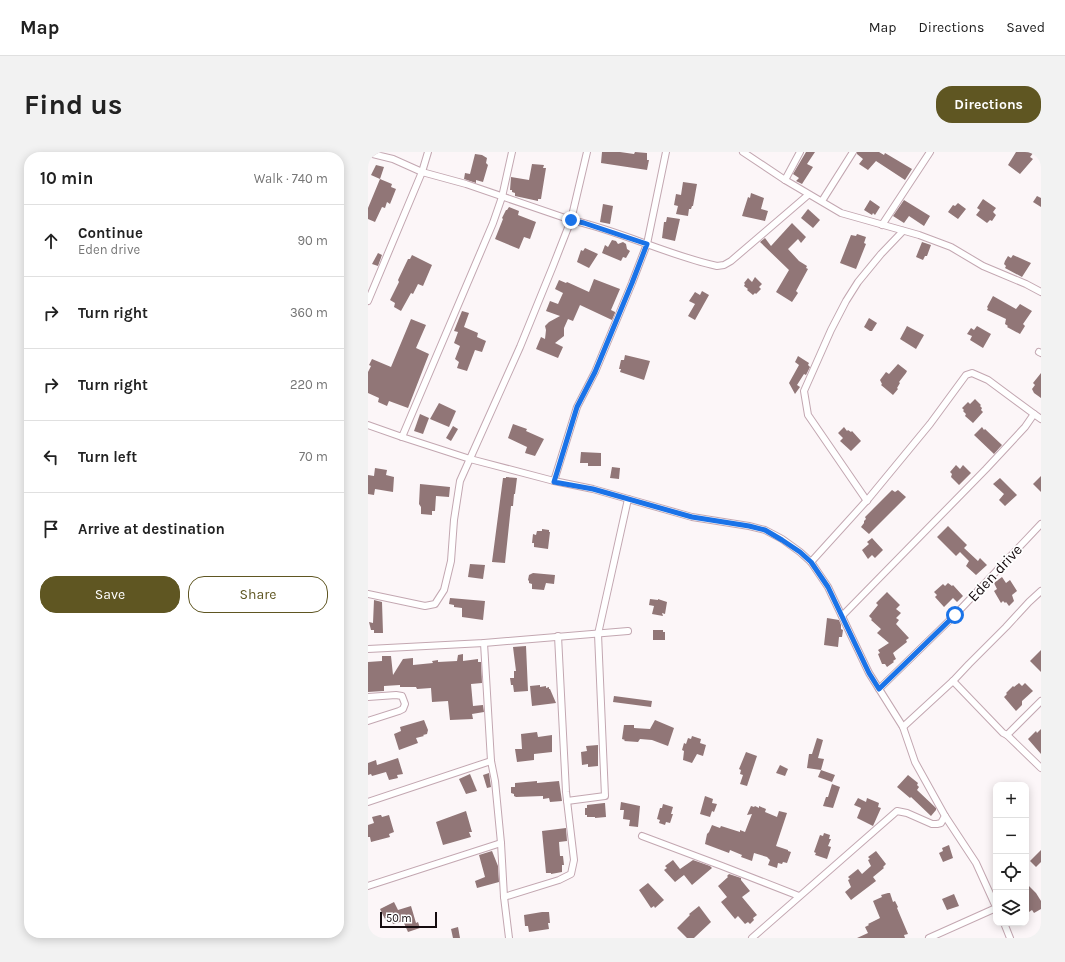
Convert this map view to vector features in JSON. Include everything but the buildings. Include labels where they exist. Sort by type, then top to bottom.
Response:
[{"type":"street","points":[[368,301],[422,172],[428,152]]},
{"type":"street","points":[[402,437],[463,295],[502,197],[512,152]]},
{"type":"street","points":[[368,594],[425,606],[435,604],[444,590],[451,561],[454,520],[460,481],[520,347],[571,220],[587,152]]},
{"type":"street","points":[[554,482],[577,407],[595,372],[647,244],[666,152]]},
{"type":"street","points":[[743,152],[785,180],[841,213],[882,224],[951,247],[983,266],[1041,292]]},
{"type":"street","points":[[785,180],[800,152]]},
{"type":"street","points":[[822,201],[853,152]]},
{"type":"street","points":[[882,224],[930,152]]},
{"type":"street","points":[[368,153],[393,159],[422,172],[466,184],[667,252],[717,266],[724,265],[770,228],[808,194]]},
{"type":"street","points":[[867,501],[808,415],[804,391],[831,330],[846,301],[858,282],[881,254],[903,231]]},
{"type":"street","points":[[811,562],[867,501],[930,424],[966,375],[972,373],[988,380],[1041,419]]},
{"type":"street","points":[[842,616],[986,469],[1025,427],[1034,414]]},
{"type":"street","points":[[368,426],[470,459],[554,482],[593,489],[692,517],[765,530],[800,552],[811,562],[828,587],[869,673],[903,727],[915,762],[945,816],[976,863],[993,900]]},
{"type":"street","points":[[567,801],[605,796],[598,634],[628,499]]},
{"type":"street","name":"Eden drive","points":[[879,689],[955,615],[1041,524]]},
{"type":"street","points":[[903,727],[953,681],[1041,591]]},
{"type":"street","points":[[368,649],[484,643],[628,631]]},
{"type":"street","points":[[504,897],[559,880],[571,874],[574,860],[567,801],[558,636]]},
{"type":"street","points":[[484,643],[491,761],[495,781],[504,897],[509,938]]},
{"type":"street","points":[[953,681],[1002,734],[1007,735],[1041,768]]},
{"type":"street","points":[[368,697],[402,696],[405,704],[403,709],[399,711],[368,722]]},
{"type":"street","points":[[1007,735],[1041,701]]},
{"type":"street","points":[[368,802],[491,761]]},
{"type":"street","points":[[752,938],[897,811],[907,813],[932,824],[941,823],[945,816]]},
{"type":"street","points":[[642,836],[799,896]]},
{"type":"street","points":[[368,886],[501,843]]},
{"type":"street","points":[[929,938],[993,908]]},
{"type":"street","points":[[1005,926],[1010,938]]},
{"type":"route","points":[[571,220],[647,244],[595,372],[577,407],[554,482],[593,489],[692,517],[765,530],[782,540],[800,552],[811,562],[828,587],[869,673],[879,689],[907,664],[955,615]]}]
